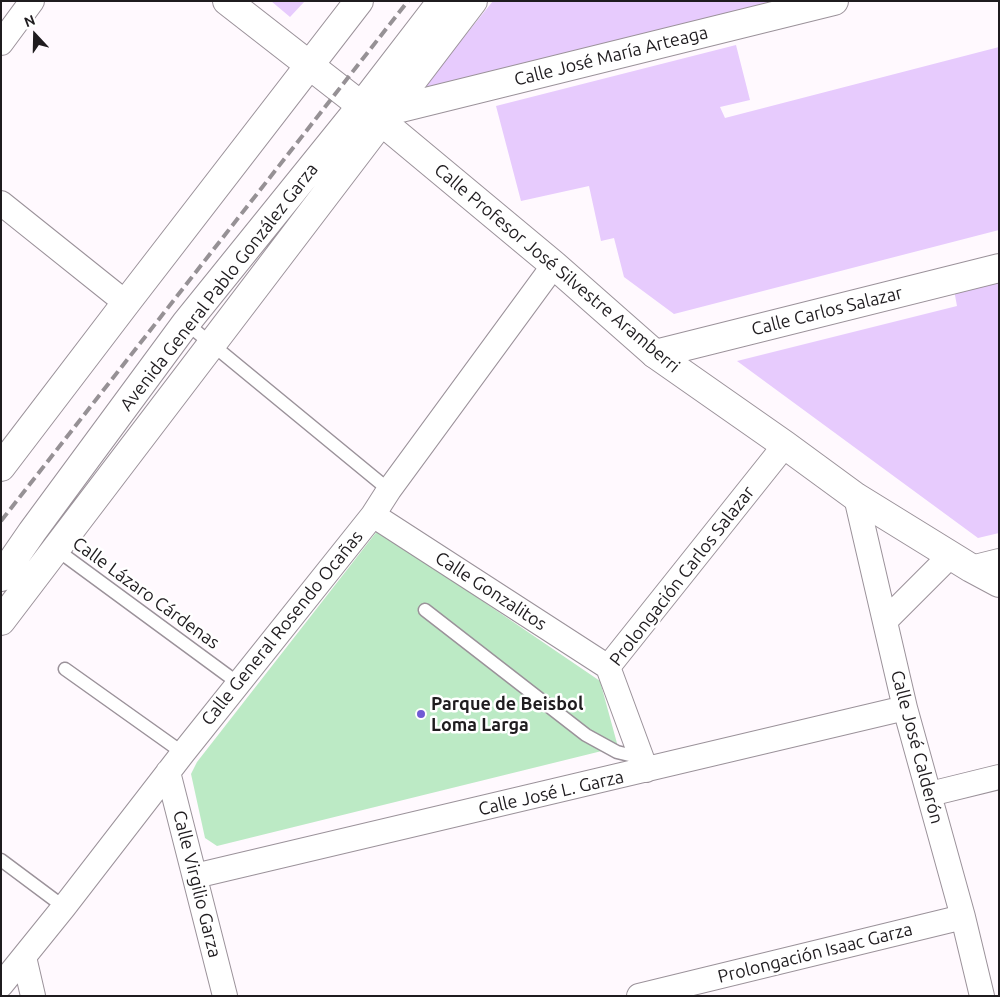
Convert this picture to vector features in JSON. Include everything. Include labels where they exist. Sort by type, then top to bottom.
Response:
[{"type":"main road","name":"Calle Profesor José Silvestre Aramberri","points":[[227,1],[309,65],[377,113],[655,354],[785,445],[856,498],[999,583]]},
{"type":"main road","points":[[1,468],[359,1]]},
{"type":"main road","name":"Avenida General Pablo González Garza","points":[[1,621],[212,343],[377,113],[442,1]]},
{"type":"main road","points":[[377,113],[473,1]]},
{"type":"main road","name":"Calle José María Arteaga","points":[[377,113],[834,1]]},
{"type":"main road","name":"Avenida General Pablo González Garza","points":[[1,577],[186,323],[377,113]]},
{"type":"main road","name":"Calle Carlos Salazar","points":[[655,354],[999,268]]},
{"type":"street","points":[[1,43],[32,1]]},
{"type":"street","points":[[1,203],[126,303]]},
{"type":"street","name":"Calle General Rosendo Ocañas","points":[[1,985],[238,683],[373,515],[389,490],[554,265]]},
{"type":"street","name":"Prolongación Carlos Salazar","points":[[644,764],[608,667],[785,445]]},
{"type":"street","name":"Calle José Calderón","points":[[856,498],[906,708],[982,996]]},
{"type":"street","name":"Calle Gonzalitos","points":[[373,515],[608,667]]},
{"type":"street","points":[[885,621],[961,562],[999,561]]},
{"type":"street","name":"Calle José L. Garza","points":[[196,876],[644,764],[906,708]]},
{"type":"street","name":"Calle Virgilio Garza","points":[[168,772],[225,996]]},
{"type":"street","points":[[930,794],[999,777]]},
{"type":"street","name":"Prolongación Isaac Garza","points":[[639,996],[962,917]]},
{"type":"street","points":[[24,957],[33,996]]},
{"type":"lane","points":[[186,323],[389,490]]},
{"type":"lane","name":"Calle Lázaro Cárdenas","points":[[32,532],[238,683]]},
{"type":"lane","points":[[425,610],[586,735],[644,764]]},
{"type":"lane","points":[[65,669],[183,753]]},
{"type":"lane","points":[[1,860],[64,907]]},
{"type":"green space","name":"Parque de Beisbol Loma Larga","points":[[378,530],[600,681],[618,747],[217,846],[205,838],[191,774],[197,762]]},
{"type":"building","points":[[271,1],[305,1],[290,17]]},
{"type":"building","points":[[493,1],[775,1],[775,2],[418,94]]},
{"type":"building","points":[[736,45],[750,100],[720,107],[725,118],[999,47],[999,230],[674,314],[624,277],[614,238],[601,241],[589,186],[521,201],[496,106]]},
{"type":"building","points":[[999,279],[999,533],[978,538],[737,361],[957,306],[954,290]]},
{"type":"railway","points":[[1,521],[408,1]]},
{"type":"place","name":"Parque de Beisbol Loma Larga","points":[[421,714]]}]
